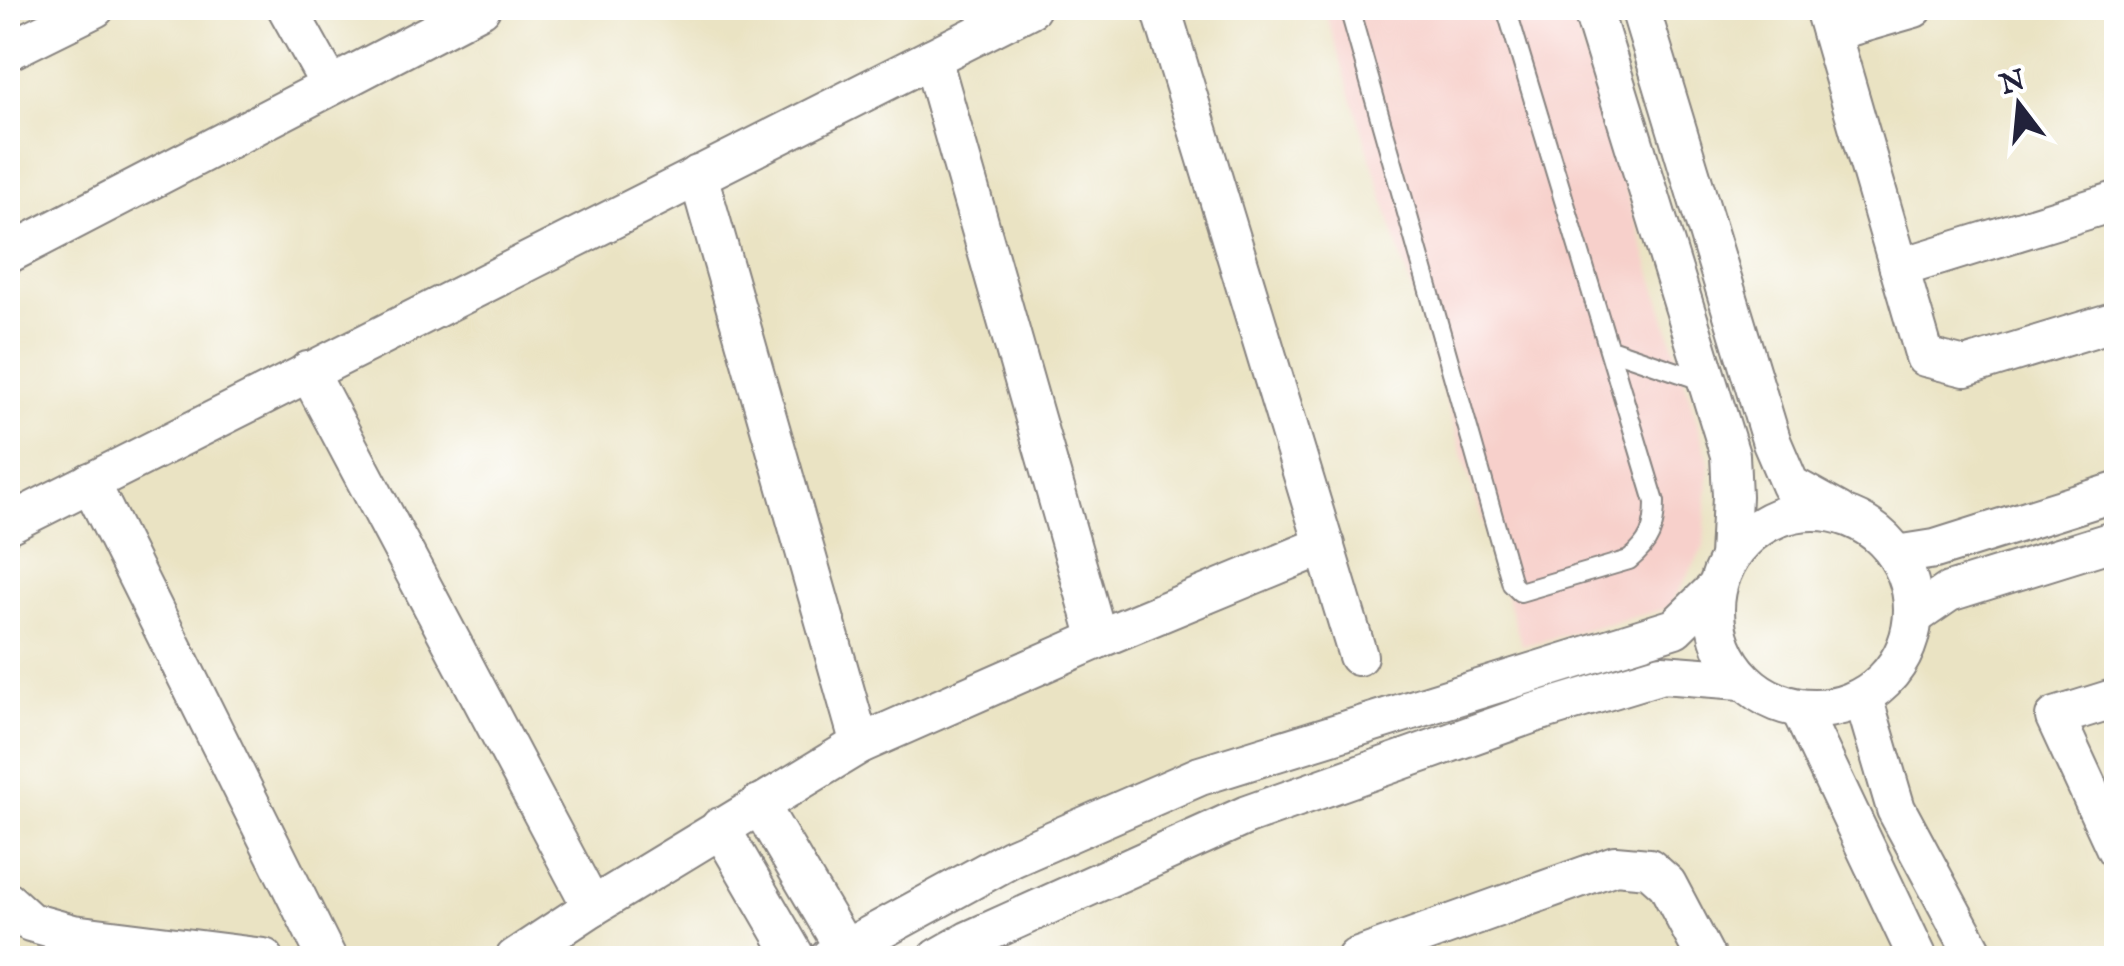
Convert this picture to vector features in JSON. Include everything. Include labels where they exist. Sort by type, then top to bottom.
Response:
[{"type":"street","points":[[8,51],[95,8]]},
{"type":"street","points":[[288,8],[330,85]]},
{"type":"street","points":[[8,254],[481,8]]},
{"type":"street","points":[[8,524],[1032,8]]},
{"type":"street","points":[[1162,8],[1358,656]]},
{"type":"street","points":[[1592,8],[1730,455],[1732,496],[1714,621],[1723,652],[1742,680],[1768,699],[1800,709],[1833,708],[1863,697],[1889,676],[1906,648],[1914,616],[1910,584],[1897,555],[1874,531],[1790,485],[1772,443],[1640,8]]},
{"type":"street","points":[[1914,8],[1827,20],[1925,357],[1966,367],[2116,322]]},
{"type":"street","points":[[932,58],[1098,639]]},
{"type":"street","points":[[698,175],[860,744]]},
{"type":"street","points":[[1899,268],[2116,201]]},
{"type":"street","points":[[308,371],[592,907]]},
{"type":"street","points":[[90,482],[327,958]]},
{"type":"street","points":[[1897,555],[1935,549],[2116,492]]},
{"type":"street","points":[[758,804],[841,956],[1012,858],[1200,776],[1675,628],[1752,533],[1780,516],[1812,511],[1845,516]]},
{"type":"street","points":[[1914,616],[1949,592],[2116,540]]},
{"type":"street","points":[[514,958],[860,744],[1325,545]]},
{"type":"street","points":[[938,958],[1246,815],[1534,712],[1662,674],[1742,680]]},
{"type":"street","points":[[1863,697],[1896,808],[1976,958]]},
{"type":"street","points":[[2116,698],[2055,717],[2116,850]]},
{"type":"street","points":[[1800,709],[1918,958]]},
{"type":"street","points":[[720,828],[796,958]]},
{"type":"street","points":[[1356,958],[1418,948],[1615,864],[1649,868],[1667,884],[1706,958]]},
{"type":"street","points":[[8,902],[30,922],[73,934],[264,958]]},
{"type":"lane","points":[[1349,8],[1512,584],[1520,592],[1629,560],[1644,549],[1652,535],[1655,502],[1506,8]]},
{"type":"lane","points":[[1610,348],[1707,382]]},
{"type":"shaded area","points":[[1324,8],[1571,8],[1709,461],[1704,547],[1669,608],[1522,646]]}]
